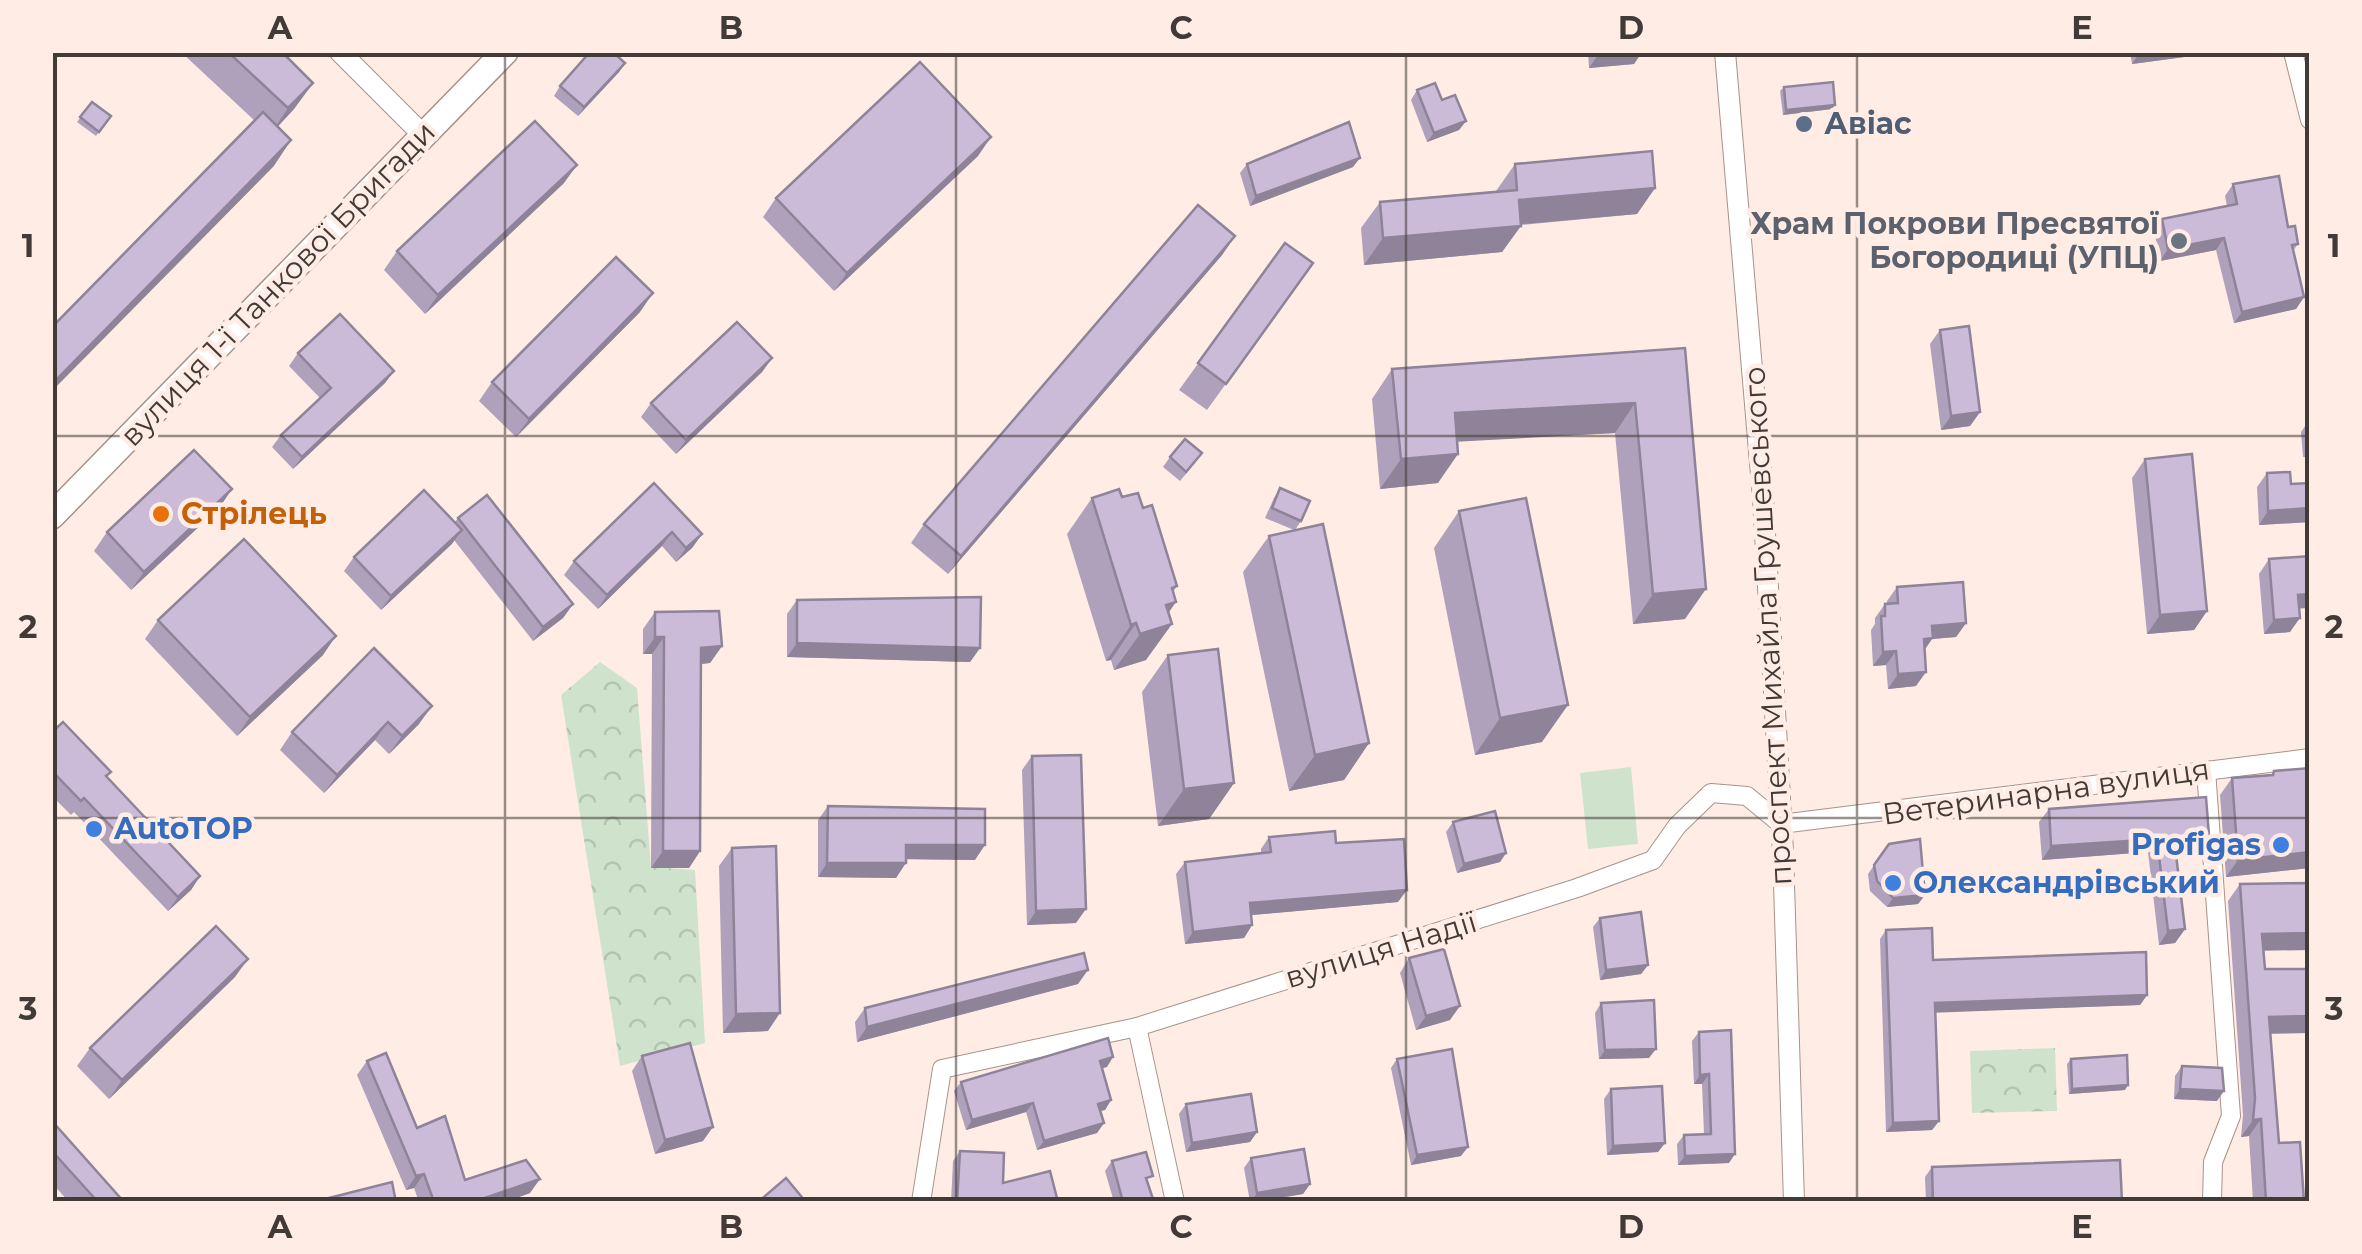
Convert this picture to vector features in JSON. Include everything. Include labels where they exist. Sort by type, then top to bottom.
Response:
[{"type":"main road","name":"вулиця 1-ї Танкової Бригади","points":[[52,516],[505,52]]},
{"type":"street","points":[[340,52],[423,135]]},
{"type":"street","name":"проспект Михайла Грушевського","points":[[1725,52],[1758,424],[1781,824],[1794,1202]]},
{"type":"street","points":[[2292,52],[2310,120]]},
{"type":"street","name":"Ветеринарна вулиця","points":[[1781,824],[2310,758]]},
{"type":"street","points":[[2206,770],[2230,1116],[2214,1162],[2212,1202]]},
{"type":"street","name":"вулиця Надії","points":[[921,1202],[942,1069],[1137,1026],[1653,860],[1677,826],[1712,793],[1747,796],[1781,824]]},
{"type":"street","points":[[1137,1026],[1174,1202]]},
{"type":"green space","points":[[600,662],[637,688],[651,867],[695,870],[705,1043],[620,1066],[561,695]]},
{"type":"green space","points":[[1631,767],[1638,844],[1588,849],[1580,773]]},
{"type":"green space","points":[[2055,1048],[2057,1111],[1972,1113],[1970,1051]]},
{"type":"building","points":[[228,52],[282,52],[313,83],[288,108]]},
{"type":"building","points":[[590,52],[613,52],[625,63],[584,107],[560,86]]},
{"type":"building","points":[[920,62],[991,137],[847,273],[776,198]]},
{"type":"building","points":[[1833,82],[1835,105],[1786,110],[1784,87]]},
{"type":"building","points":[[1435,83],[1442,100],[1455,95],[1466,121],[1434,133],[1417,90]]},
{"type":"building","points":[[92,102],[111,116],[99,132],[80,117]]},
{"type":"building","points":[[263,112],[291,140],[52,384],[52,327]]},
{"type":"building","points":[[535,121],[577,165],[438,295],[397,251]]},
{"type":"building","points":[[1349,122],[1360,158],[1256,196],[1247,164]]},
{"type":"building","points":[[1652,151],[1655,188],[1519,200],[1521,226],[1383,238],[1380,202],[1517,190],[1515,164]]},
{"type":"building","points":[[2279,176],[2288,227],[2295,226],[2298,244],[2292,245],[2304,297],[2242,312],[2224,238],[2168,249],[2162,219],[2237,204],[2233,184]]},
{"type":"building","points":[[1198,205],[1235,236],[961,556],[924,524]]},
{"type":"building","points":[[1285,243],[1313,263],[1226,384],[1198,363]]},
{"type":"building","points":[[616,257],[653,293],[529,419],[492,382]]},
{"type":"building","points":[[340,314],[394,371],[302,457],[281,435],[331,388],[298,353]]},
{"type":"building","points":[[737,322],[772,358],[686,440],[651,403]]},
{"type":"building","points":[[1969,326],[1980,412],[1951,416],[1940,330]]},
{"type":"building","points":[[1685,348],[1706,589],[1653,594],[1635,403],[1455,413],[1458,454],[1401,459],[1392,369]]},
{"type":"building","points":[[1185,439],[1202,453],[1186,472],[1170,457]]},
{"type":"building","points":[[194,450],[232,489],[144,572],[107,532]]},
{"type":"building","points":[[2192,454],[2207,611],[2160,615],[2145,459]]},
{"type":"building","points":[[2290,472],[2291,484],[2310,483],[2310,508],[2268,511],[2267,473]]},
{"type":"building","points":[[654,483],[702,534],[686,548],[672,532],[607,595],[574,561]]},
{"type":"building","points":[[1280,488],[1310,501],[1301,521],[1272,508]]},
{"type":"building","points":[[1119,489],[1122,497],[1138,493],[1143,508],[1152,505],[1177,586],[1172,588],[1176,602],[1166,605],[1172,624],[1140,634],[1136,623],[1131,625],[1092,498]]},
{"type":"building","points":[[424,490],[462,530],[391,596],[354,557]]},
{"type":"building","points":[[487,495],[573,604],[543,627],[458,518]]},
{"type":"building","points":[[1526,498],[1568,705],[1500,718],[1459,511]]},
{"type":"building","points":[[1323,524],[1369,743],[1315,755],[1269,536]]},
{"type":"building","points":[[244,539],[336,636],[250,717],[158,620]]},
{"type":"building","points":[[2310,556],[2310,594],[2298,595],[2300,618],[2274,620],[2269,559]]},
{"type":"building","points":[[1963,582],[1966,623],[1932,626],[1933,638],[1924,639],[1926,672],[1898,674],[1896,651],[1883,652],[1881,616],[1885,616],[1885,604],[1898,603],[1897,587]]},
{"type":"building","points":[[981,597],[980,648],[797,643],[797,600]]},
{"type":"building","points":[[719,611],[722,646],[701,648],[700,851],[663,851],[664,637],[655,637],[655,612]]},
{"type":"building","points":[[374,648],[432,706],[402,736],[388,722],[337,775],[292,732]]},
{"type":"building","points":[[1218,649],[1234,783],[1184,789],[1168,655]]},
{"type":"building","points":[[63,722],[111,772],[106,776],[200,876],[178,897],[84,798],[81,801],[52,771],[52,732]]},
{"type":"building","points":[[1081,755],[1086,909],[1036,911],[1032,756]]},
{"type":"building","points":[[2310,768],[2310,852],[2238,860],[2232,778]]},
{"type":"building","points":[[2206,797],[2209,835],[2174,838],[2185,929],[2168,931],[2157,839],[2051,846],[2049,809]]},
{"type":"building","points":[[828,806],[985,809],[985,845],[906,845],[906,863],[827,863]]},
{"type":"building","points":[[1495,811],[1506,853],[1464,864],[1453,822]]},
{"type":"building","points":[[1335,831],[1336,843],[1404,839],[1407,890],[1250,903],[1252,925],[1193,932],[1185,862],[1271,852],[1269,837]]},
{"type":"building","name":"Олександрівський","points":[[1920,839],[1925,895],[1893,898],[1877,881],[1874,865],[1889,844]]},
{"type":"building","points":[[776,846],[780,1013],[736,1014],[732,848]]},
{"type":"building","points":[[2310,883],[2310,933],[2262,934],[2265,969],[2310,969],[2310,1016],[2269,1017],[2279,1143],[2300,1142],[2304,1202],[2266,1202],[2261,1119],[2253,1120],[2255,1098],[2240,884]]},
{"type":"building","points":[[1641,912],[1648,965],[1606,970],[1600,918]]},
{"type":"building","points":[[216,926],[248,959],[122,1080],[90,1048]]},
{"type":"building","points":[[1932,928],[1933,960],[2146,952],[2147,995],[1935,1003],[1939,1121],[1893,1123],[1886,930]]},
{"type":"building","points":[[1444,949],[1460,1006],[1426,1016],[1409,958]]},
{"type":"building","points":[[1084,953],[1088,970],[867,1027],[865,1008]]},
{"type":"building","points":[[1654,1000],[1656,1049],[1605,1050],[1601,1003]]},
{"type":"building","points":[[1731,1030],[1735,1154],[1685,1156],[1684,1135],[1711,1134],[1709,1074],[1700,1075],[1699,1032]]},
{"type":"building","points":[[1108,1038],[1113,1057],[1100,1061],[1111,1100],[1098,1104],[1104,1123],[1044,1141],[1033,1103],[972,1120],[961,1082]]},
{"type":"building","points":[[690,1043],[713,1127],[665,1140],[642,1056]]},
{"type":"building","points":[[1452,1049],[1468,1147],[1417,1155],[1397,1059]]},
{"type":"building","points":[[386,1053],[417,1128],[445,1116],[465,1180],[526,1160],[540,1179],[473,1202],[434,1202],[424,1174],[416,1176],[367,1061]]},
{"type":"building","points":[[2127,1055],[2128,1085],[2072,1089],[2071,1059]]},
{"type":"building","points":[[2182,1066],[2222,1068],[2224,1091],[2180,1089]]},
{"type":"building","points":[[1662,1086],[1665,1143],[1613,1146],[1611,1089]]},
{"type":"building","points":[[1251,1094],[1257,1132],[1192,1143],[1186,1104]]},
{"type":"building","points":[[52,1121],[124,1202],[98,1202],[52,1151]]},
{"type":"building","points":[[1304,1149],[1310,1184],[1257,1193],[1251,1158]]},
{"type":"building","points":[[960,1151],[1004,1153],[1003,1183],[1050,1171],[1058,1202],[957,1202]]},
{"type":"building","points":[[1146,1152],[1153,1176],[1146,1178],[1154,1202],[1123,1202],[1112,1161]]},
{"type":"building","points":[[2120,1160],[2122,1202],[1933,1202],[1932,1167]]},
{"type":"building","points":[[786,1178],[806,1202],[758,1202]]},
{"type":"building","points":[[392,1182],[396,1202],[313,1202]]},
{"type":"place","name":"Авіас","points":[[1804,124]]},
{"type":"place","name":"Храм Покрови Пресвятої Богородиці (УПЦ)","points":[[2179,241]]},
{"type":"place","name":"Стрілець","points":[[161,514]]},
{"type":"place","name":"AutoTOP","points":[[94,829]]},
{"type":"place","name":"Profigas","points":[[2281,845]]},
{"type":"place","name":"Олександрівський","points":[[1893,883]]}]
